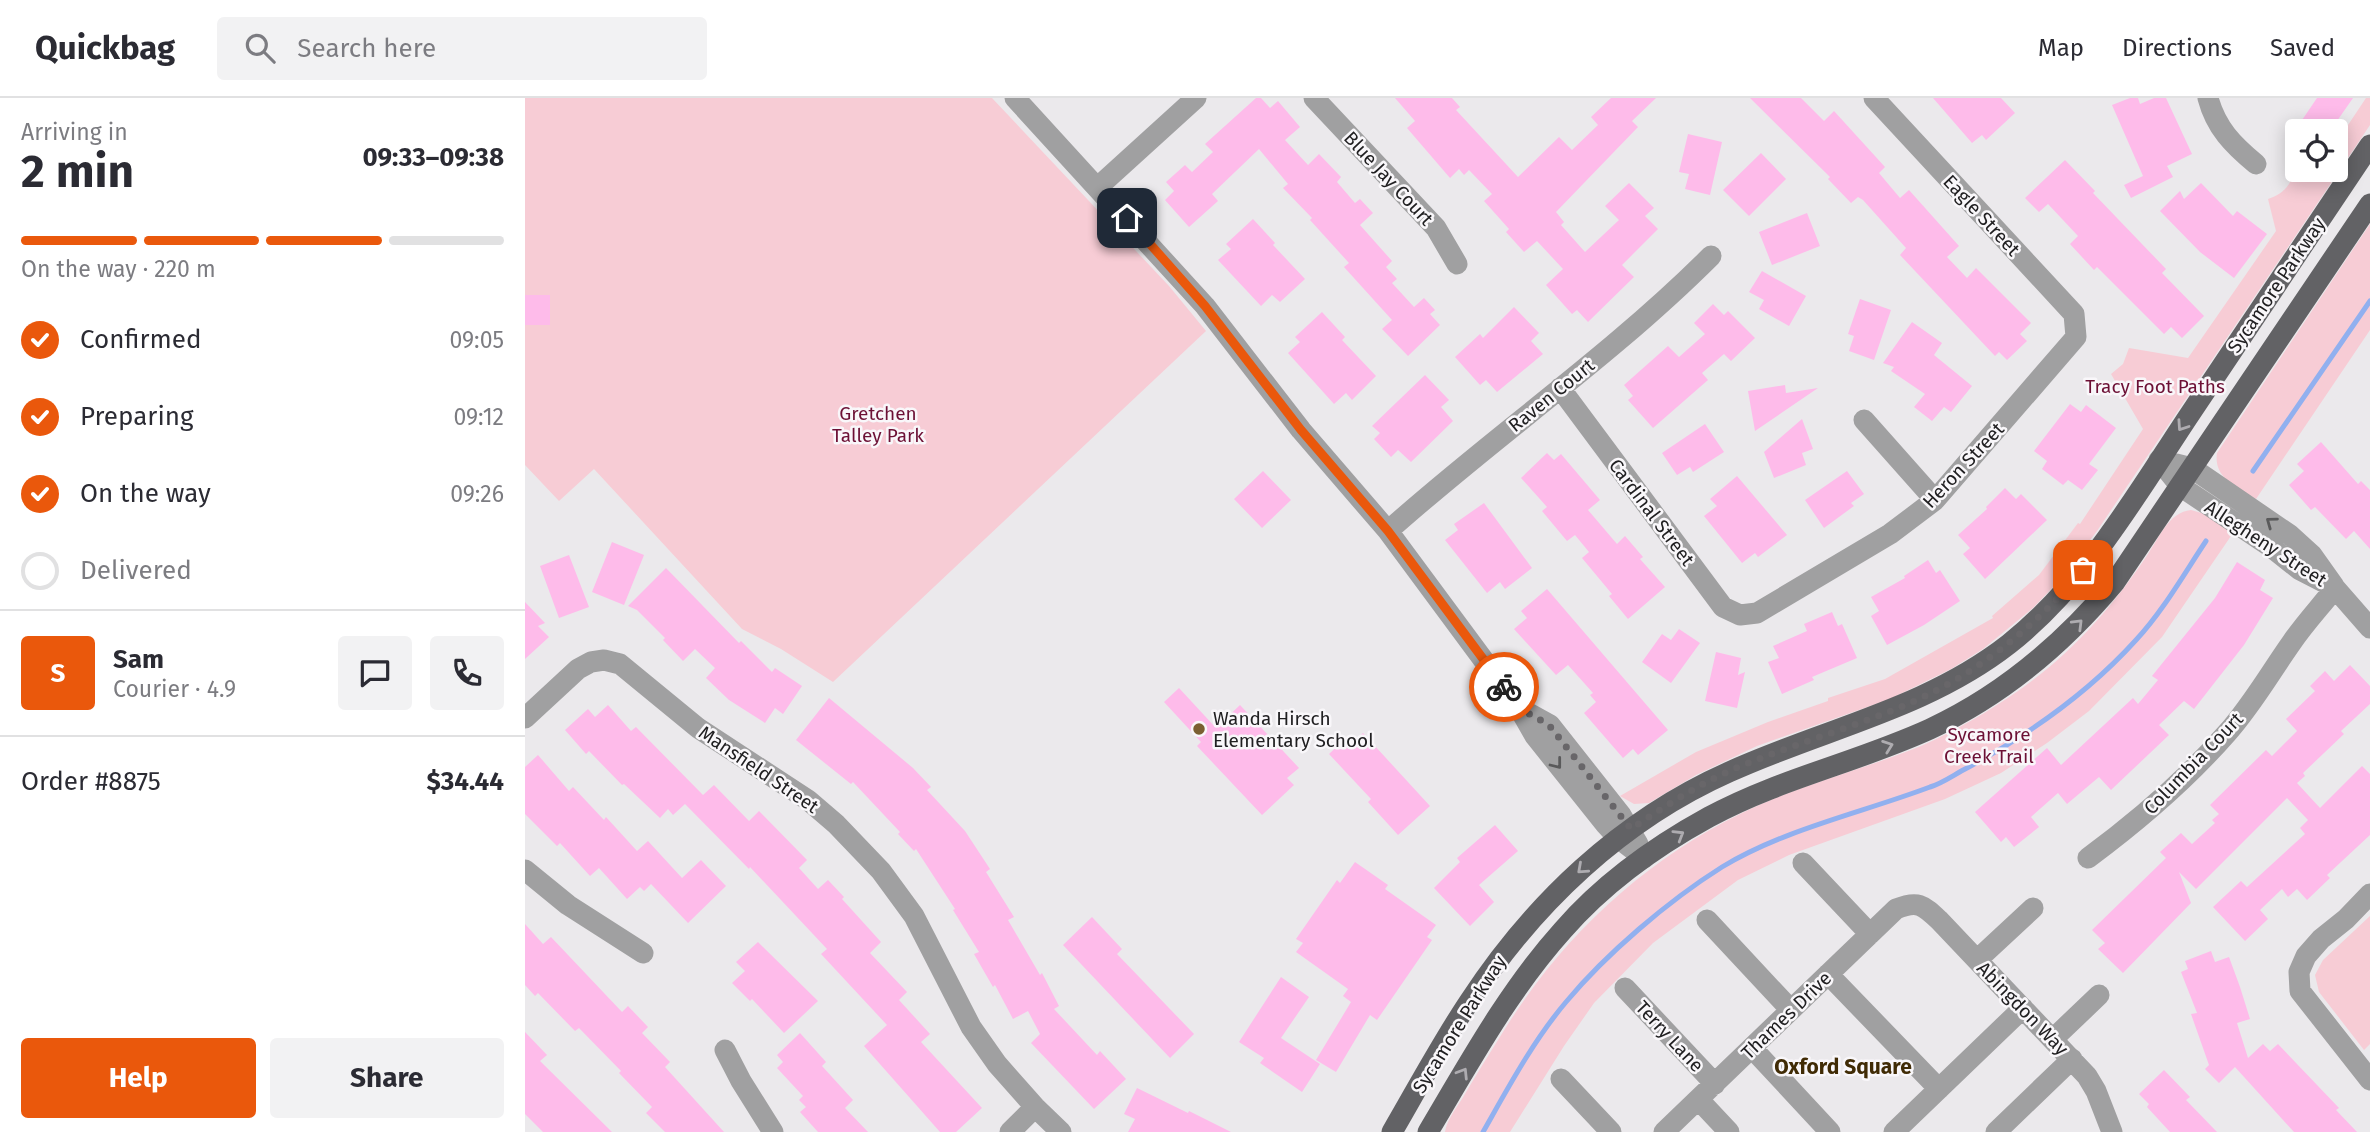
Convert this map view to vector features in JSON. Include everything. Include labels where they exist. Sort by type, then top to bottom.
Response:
[{"type":"main road","name":"Sycamore Parkway","points":[[1392,1132],[1469,1002],[1510,944],[1566,883],[1625,834],[1684,795],[1720,776],[1921,698],[1981,664],[2018,636],[2063,594],[2095,554],[2370,145]]},
{"type":"main road","name":"Sycamore Parkway","points":[[1428,1132],[1502,1011],[1540,958],[1565,928],[1644,858],[1696,825],[1738,803],[1930,729],[1985,699],[2067,635],[2115,582],[2370,204]]},
{"type":"street","points":[[1015,98],[1205,306],[1301,430],[1388,531],[1519,708],[1549,725],[1644,858]]},
{"type":"street","points":[[1098,187],[1196,98]]},
{"type":"street","name":"Blue Jay Court","points":[[1314,98],[1436,228],[1457,264]]},
{"type":"street","name":"Eagle Street","points":[[1874,98],[2074,314],[2077,337]]},
{"type":"street","points":[[2208,98],[2218,125],[2231,144],[2256,164]]},
{"type":"street","name":"Raven Court","points":[[1388,531],[1441,484],[1676,291],[1711,256]]},
{"type":"street","name":"Heron Street","points":[[1757,613],[1890,534],[1935,500],[2077,337]]},
{"type":"street","name":"Cardinal Street","points":[[1560,388],[1723,607],[1740,615],[1757,613]]},
{"type":"street","points":[[1864,420],[1935,500]]},
{"type":"street","points":[[2159,460],[2192,468],[2290,536],[2312,555],[2335,588]]},
{"type":"street","name":"Allegheny Street","points":[[2159,460],[2179,486],[2271,547],[2300,570],[2335,588],[2370,628]]},
{"type":"street","name":"Columbia Court","points":[[2088,858],[2179,784],[2228,732],[2264,686],[2293,640],[2335,588]]},
{"type":"street","name":"Mansfield Street","points":[[525,719],[578,669],[591,662],[604,660],[620,664],[698,728],[808,800],[836,824],[881,871],[913,916],[971,1027],[997,1064],[1061,1132]]},
{"type":"street","points":[[1803,863],[1870,934]]},
{"type":"street","points":[[525,870],[568,905],[643,953]]},
{"type":"street","points":[[2370,894],[2306,956],[2299,972],[2300,991],[2370,1080]]},
{"type":"street","name":"Thames Drive","points":[[1664,1132],[1896,909],[1910,903]]},
{"type":"street","name":"Abingdon Way","points":[[1910,903],[1928,910],[2087,1076],[2096,1091],[2112,1132]]},
{"type":"street","points":[[1977,960],[2033,908]]},
{"type":"street","points":[[1707,920],[1790,1009]]},
{"type":"street","points":[[1828,974],[1939,1089]]},
{"type":"street","name":"Terry Lane","points":[[1625,988],[1715,1084]]},
{"type":"street","points":[[2053,1039],[2099,995]]},
{"type":"street","points":[[1894,1132],[2023,1008]]},
{"type":"street","points":[[1752,1048],[1830,1132]]},
{"type":"street","points":[[725,1050],[773,1132]]},
{"type":"street","points":[[1996,1132],[2072,1059]]},
{"type":"street","points":[[1561,1079],[1611,1132]]},
{"type":"street","points":[[1699,1100],[1729,1132]]},
{"type":"street","points":[[1010,1132],[1035,1107]]},
{"type":"green space","name":"Gretchen Talley Park","points":[[525,98],[992,98],[1169,286],[1206,331],[833,682],[781,649],[742,629],[594,469],[559,501],[525,465]]},
{"type":"green space","name":"Tracy Foot Paths","points":[[2366,98],[2370,98],[2370,125],[2348,158],[2348,125]]},
{"type":"green space","name":"Tracy Foot Paths","points":[[2290,182],[2332,182],[2097,531],[2057,583],[2033,608],[1983,649],[1951,669],[1890,699],[1757,746],[1696,775],[1649,803],[1634,804],[1620,796],[1696,752],[1828,701],[1828,698],[1885,679],[1993,618],[1992,616],[2039,575],[2078,523],[2080,524],[2143,429],[2111,374],[2123,364],[2129,348],[2188,358],[2276,231],[2268,199],[2285,189]]},
{"type":"green space","points":[[2370,224],[2370,330],[2256,499],[2223,476],[2217,462],[2217,453]]},
{"type":"green space","name":"Sycamore Creek Trail","points":[[2191,510],[2205,514],[2233,533],[2162,637],[2089,711],[2001,773],[1945,799],[1789,855],[1738,880],[1653,943],[1594,1003],[1510,1132],[1445,1132],[1452,1115],[1498,1040],[1551,965],[1607,905],[1638,879],[1671,854],[1742,813],[1786,794],[1921,746],[1959,728],[2007,699],[2073,646],[2120,593],[2165,527],[2177,515]]},
{"type":"green space","points":[[2370,916],[2370,1044],[2364,1050],[2319,992],[2315,975],[2323,960]]},
{"type":"building","points":[[1256,98],[1261,98],[1270,108],[1278,101],[1300,127],[1285,140],[1308,165],[1319,154],[1341,177],[1337,182],[1355,203],[1360,199],[1373,213],[1360,225],[1392,261],[1386,267],[1397,279],[1392,283],[1414,307],[1424,298],[1435,310],[1430,314],[1440,325],[1408,356],[1382,329],[1392,320],[1344,267],[1349,263],[1283,188],[1288,184],[1259,149],[1212,194],[1218,201],[1189,227],[1165,200],[1174,191],[1166,182],[1185,165],[1192,172],[1213,152],[1205,144]]},
{"type":"building","points":[[1395,98],[1452,98],[1460,107],[1456,110],[1518,177],[1559,137],[1572,150],[1598,125],[1591,117],[1611,98],[1656,98],[1632,121],[1638,127],[1556,212],[1564,222],[1561,225],[1585,252],[1619,220],[1605,206],[1629,183],[1654,208],[1645,216],[1658,229],[1622,265],[1634,277],[1588,322],[1577,310],[1572,314],[1546,285],[1563,269],[1537,241],[1524,252],[1506,232],[1509,229],[1484,201],[1492,194],[1469,170],[1464,175],[1459,169],[1450,178],[1407,128],[1415,121]]},
{"type":"building","points":[[1750,98],[1801,98],[1824,121],[1834,111],[1885,167],[1879,173],[1900,198],[1909,190],[1959,246],[1947,257],[1967,278],[1976,268],[2031,323],[2020,334],[2027,341],[2007,360],[1999,352],[1995,356],[1900,255],[1906,248],[1863,200],[1858,197],[1851,203],[1828,179],[1830,177]]},
{"type":"building","points":[[1933,98],[2001,98],[2015,113],[1986,140],[1982,135],[1972,143]]},
{"type":"building","points":[[2138,98],[2140,104],[2154,98],[2166,98],[2192,154],[2167,166],[2173,177],[2131,198],[2124,185],[2143,176],[2112,105]]},
{"type":"building","points":[[2317,98],[2353,98],[2338,119],[2303,119]]},
{"type":"building","points":[[1688,134],[1722,142],[1710,195],[1685,189],[1689,174],[1679,172]]},
{"type":"building","points":[[1761,153],[1786,179],[1749,216],[1723,190]]},
{"type":"building","points":[[2065,160],[2166,269],[2162,273],[2204,316],[2182,338],[2171,327],[2164,334],[2097,267],[2094,270],[2070,244],[2078,236],[2048,204],[2039,212],[2025,198]]},
{"type":"building","points":[[2201,183],[2233,216],[2237,211],[2267,234],[2234,278],[2200,252],[2160,211],[2180,191],[2184,199]]},
{"type":"building","points":[[1807,213],[1820,246],[1772,265],[1759,232]]},
{"type":"building","points":[[1253,219],[1305,279],[1280,302],[1272,295],[1261,306],[1218,260],[1231,249],[1226,244]]},
{"type":"building","points":[[1762,271],[1806,296],[1789,326],[1759,309],[1764,300],[1749,292]]},
{"type":"building","points":[[525,295],[550,295],[550,325],[525,325]]},
{"type":"building","points":[[1860,299],[1891,310],[1874,360],[1849,351],[1854,336],[1848,334]]},
{"type":"building","points":[[1713,304],[1724,315],[1728,311],[1755,338],[1731,361],[1724,354],[1702,373],[1708,380],[1653,428],[1628,400],[1633,396],[1624,385],[1668,346],[1679,357],[1705,334],[1694,323]]},
{"type":"building","points":[[1514,307],[1539,333],[1531,341],[1543,354],[1497,392],[1486,380],[1480,385],[1455,357],[1480,334],[1483,338]]},
{"type":"building","points":[[1322,312],[1345,337],[1342,340],[1376,376],[1352,400],[1346,393],[1334,404],[1288,353],[1300,342],[1295,337]]},
{"type":"building","points":[[1912,322],[1942,343],[1934,355],[1972,386],[1951,412],[1944,407],[1932,421],[1914,407],[1925,394],[1891,371],[1894,367],[1883,363]]},
{"type":"building","points":[[1425,375],[1449,400],[1441,407],[1453,421],[1411,462],[1398,450],[1391,457],[1374,439],[1380,433],[1372,426]]},
{"type":"building","points":[[1785,385],[1786,393],[1818,388],[1755,431],[1748,391]]},
{"type":"building","points":[[2070,404],[2081,412],[2086,405],[2116,428],[2089,464],[2098,470],[2082,490],[2068,480],[2063,485],[2042,469],[2047,461],[2034,451]]},
{"type":"building","points":[[1802,419],[1813,449],[1802,453],[1806,465],[1774,478],[1764,452]]},
{"type":"building","points":[[1705,424],[1724,452],[1693,472],[1690,467],[1677,475],[1662,453]]},
{"type":"building","points":[[2321,442],[2358,484],[2361,481],[2370,490],[2370,549],[2354,531],[2346,539],[2315,507],[2311,510],[2289,485],[2304,471],[2297,464]]},
{"type":"building","points":[[1547,453],[1554,460],[1561,454],[1600,500],[1588,510],[1617,544],[1625,536],[1643,557],[1640,559],[1665,587],[1628,619],[1609,596],[1612,594],[1582,558],[1589,552],[1575,535],[1567,541],[1542,511],[1547,507],[1521,478]]},
{"type":"building","points":[[1263,471],[1291,500],[1262,528],[1234,499]]},
{"type":"building","points":[[1847,471],[1864,494],[1851,503],[1854,506],[1824,528],[1805,500]]},
{"type":"building","points":[[1737,476],[1787,535],[1758,557],[1755,553],[1742,563],[1704,516],[1717,506],[1710,499]]},
{"type":"building","points":[[2005,488],[2016,499],[2021,494],[2047,520],[1985,579],[1963,554],[1970,548],[1958,535],[1987,509]]},
{"type":"building","points":[[1484,503],[1532,568],[1505,589],[1500,582],[1487,593],[1445,540],[1458,530],[1454,524]]},
{"type":"building","points":[[612,542],[644,555],[624,605],[592,592]]},
{"type":"building","points":[[569,555],[589,607],[559,618],[540,566]]},
{"type":"building","points":[[1928,560],[1936,573],[1940,570],[1960,601],[1887,645],[1871,616],[1879,611],[1871,597],[1905,578],[1904,576]]},
{"type":"building","points":[[2237,562],[2265,580],[2260,590],[2273,598],[2244,645],[2194,709],[2184,701],[2159,725],[2169,735],[2111,790],[2099,777],[2067,804],[2058,793],[2031,817],[2039,827],[2014,847],[2006,837],[2001,842],[1975,812],[2047,748],[2061,765],[2133,698],[2138,704],[2158,680],[2152,676],[2215,598]]},
{"type":"building","points":[[666,568],[739,643],[741,641],[772,672],[775,668],[802,686],[783,714],[775,708],[765,723],[729,700],[706,678],[715,668],[695,649],[683,661],[637,610],[628,606]]},
{"type":"building","points":[[1547,589],[1668,730],[1638,755],[1633,749],[1623,758],[1584,713],[1596,702],[1590,695],[1593,693],[1568,665],[1556,675],[1514,629],[1527,618],[1521,611]]},
{"type":"building","points":[[525,602],[545,623],[538,626],[549,637],[525,659]]},
{"type":"building","points":[[1832,612],[1838,626],[1842,624],[1857,658],[1812,677],[1814,680],[1782,694],[1768,662],[1779,658],[1773,646],[1807,631],[1804,624]]},
{"type":"building","points":[[1679,629],[1700,643],[1671,683],[1642,662],[1662,634],[1671,640]]},
{"type":"building","points":[[1716,652],[1741,658],[1738,675],[1745,672],[1737,708],[1705,701]]},
{"type":"building","points":[[2350,665],[2370,686],[2370,704],[2341,731],[2344,734],[2303,773],[2305,776],[2297,783],[2320,808],[2362,766],[2370,774],[2370,835],[2327,875],[2330,878],[2307,900],[2297,889],[2288,897],[2282,889],[2260,910],[2268,919],[2245,941],[2213,907],[2241,881],[2247,887],[2305,834],[2300,828],[2308,820],[2287,798],[2196,889],[2179,872],[2191,903],[2123,973],[2098,949],[2105,943],[2092,930],[2166,858],[2160,852],[2181,833],[2192,844],[2215,823],[2212,820],[2219,814],[2210,805],[2266,750],[2272,756],[2297,731],[2286,719],[2315,691],[2310,686],[2325,671],[2334,681]]},
{"type":"building","points":[[1179,688],[1216,728],[1240,705],[1299,768],[1287,778],[1294,785],[1262,815],[1197,746],[1201,742],[1164,702]]},
{"type":"building","points":[[829,698],[913,768],[931,787],[927,790],[965,831],[990,869],[986,872],[1014,917],[1008,920],[1040,975],[1042,973],[1059,1006],[1054,1009],[1097,1055],[1100,1051],[1126,1079],[1094,1109],[1031,1043],[1040,1034],[1028,1011],[1013,1019],[974,954],[979,952],[953,910],[955,909],[916,849],[914,851],[898,834],[900,832],[853,782],[851,784],[796,740]]},
{"type":"building","points":[[608,705],[631,731],[636,727],[703,795],[714,785],[749,821],[759,811],[807,860],[799,868],[818,889],[828,880],[881,942],[870,953],[907,992],[899,1000],[930,1034],[921,1042],[982,1108],[956,1132],[940,1132],[864,1046],[887,1025],[821,954],[827,949],[750,867],[749,869],[685,804],[673,815],[668,809],[660,818],[589,751],[586,754],[565,730],[588,709],[595,717]]},
{"type":"building","points":[[1363,733],[1430,806],[1398,835],[1368,802],[1371,799],[1329,754],[1347,737],[1352,743]]},
{"type":"building","points":[[538,755],[569,791],[573,787],[604,820],[606,817],[637,851],[648,841],[682,878],[701,860],[726,886],[688,923],[651,884],[644,891],[640,887],[627,899],[599,868],[590,876],[560,843],[557,846],[525,814],[525,767]]},
{"type":"building","points":[[1495,825],[1518,851],[1479,885],[1494,902],[1470,926],[1434,888],[1460,862],[1457,858]]},
{"type":"building","points":[[1355,862],[1388,885],[1385,889],[1436,925],[1427,937],[1432,940],[1377,1020],[1370,1015],[1336,1072],[1316,1060],[1351,1002],[1343,996],[1348,989],[1296,952],[1303,943],[1296,939],[1337,880],[1340,883]]},
{"type":"building","points":[[1092,917],[1122,949],[1117,954],[1194,1034],[1170,1058],[1063,945]]},
{"type":"building","points":[[525,924],[543,944],[551,937],[622,1012],[628,1006],[648,1027],[642,1033],[670,1062],[665,1067],[724,1132],[665,1132],[646,1113],[652,1107],[619,1073],[621,1071],[579,1028],[575,1031],[538,993],[535,996],[525,985]]},
{"type":"building","points":[[758,942],[818,1001],[784,1033],[752,999],[750,1001],[732,983],[745,971],[736,962]]},
{"type":"building","points":[[2211,951],[2215,962],[2229,957],[2240,987],[2250,1019],[2237,1023],[2248,1058],[2263,1044],[2270,1051],[2278,1044],[2339,1108],[2336,1110],[2357,1132],[2294,1132],[2235,1067],[2219,1083],[2205,1069],[2209,1065],[2191,1014],[2197,1013],[2181,972],[2188,969],[2185,961]]},
{"type":"building","points":[[1281,977],[1309,997],[1281,1038],[1320,1064],[1302,1092],[1260,1063],[1264,1058],[1239,1042]]},
{"type":"building","points":[[525,1032],[547,1055],[540,1061],[612,1132],[543,1132],[525,1114]]},
{"type":"building","points":[[800,1033],[826,1062],[822,1066],[853,1100],[845,1108],[868,1132],[818,1132],[800,1112],[806,1107],[799,1100],[803,1096],[777,1068],[783,1062],[777,1055]]},
{"type":"building","points":[[2164,1070],[2190,1097],[2186,1100],[2217,1132],[2170,1132],[2147,1107],[2149,1104],[2139,1094]]},
{"type":"building","points":[[1137,1088],[1231,1132],[1128,1132],[1135,1119],[1124,1114]]},
{"type":"waterway","points":[[2253,471],[2370,301]]},
{"type":"waterway","points":[[1483,1132],[1521,1065],[1554,1017],[1600,965],[1659,912],[1701,881],[1746,854],[1797,832],[1935,785],[2035,727],[2078,695],[2136,640],[2164,605],[2206,541]]},
{"type":"way so far","points":[[1504,687],[1519,708],[1549,725],[1631,829],[1684,795],[1729,772],[1921,698],[1953,681],[2008,645],[2063,594],[2083,570]]},
{"type":"place","name":"Wanda Hirsch Elementary School","points":[[1199,729]]},
{"type":"district","name":"Oxford Square","points":[[1843,1067]]},
{"type":"route","points":[[1127,218],[1205,306],[1301,430],[1388,531],[1504,687]]}]
